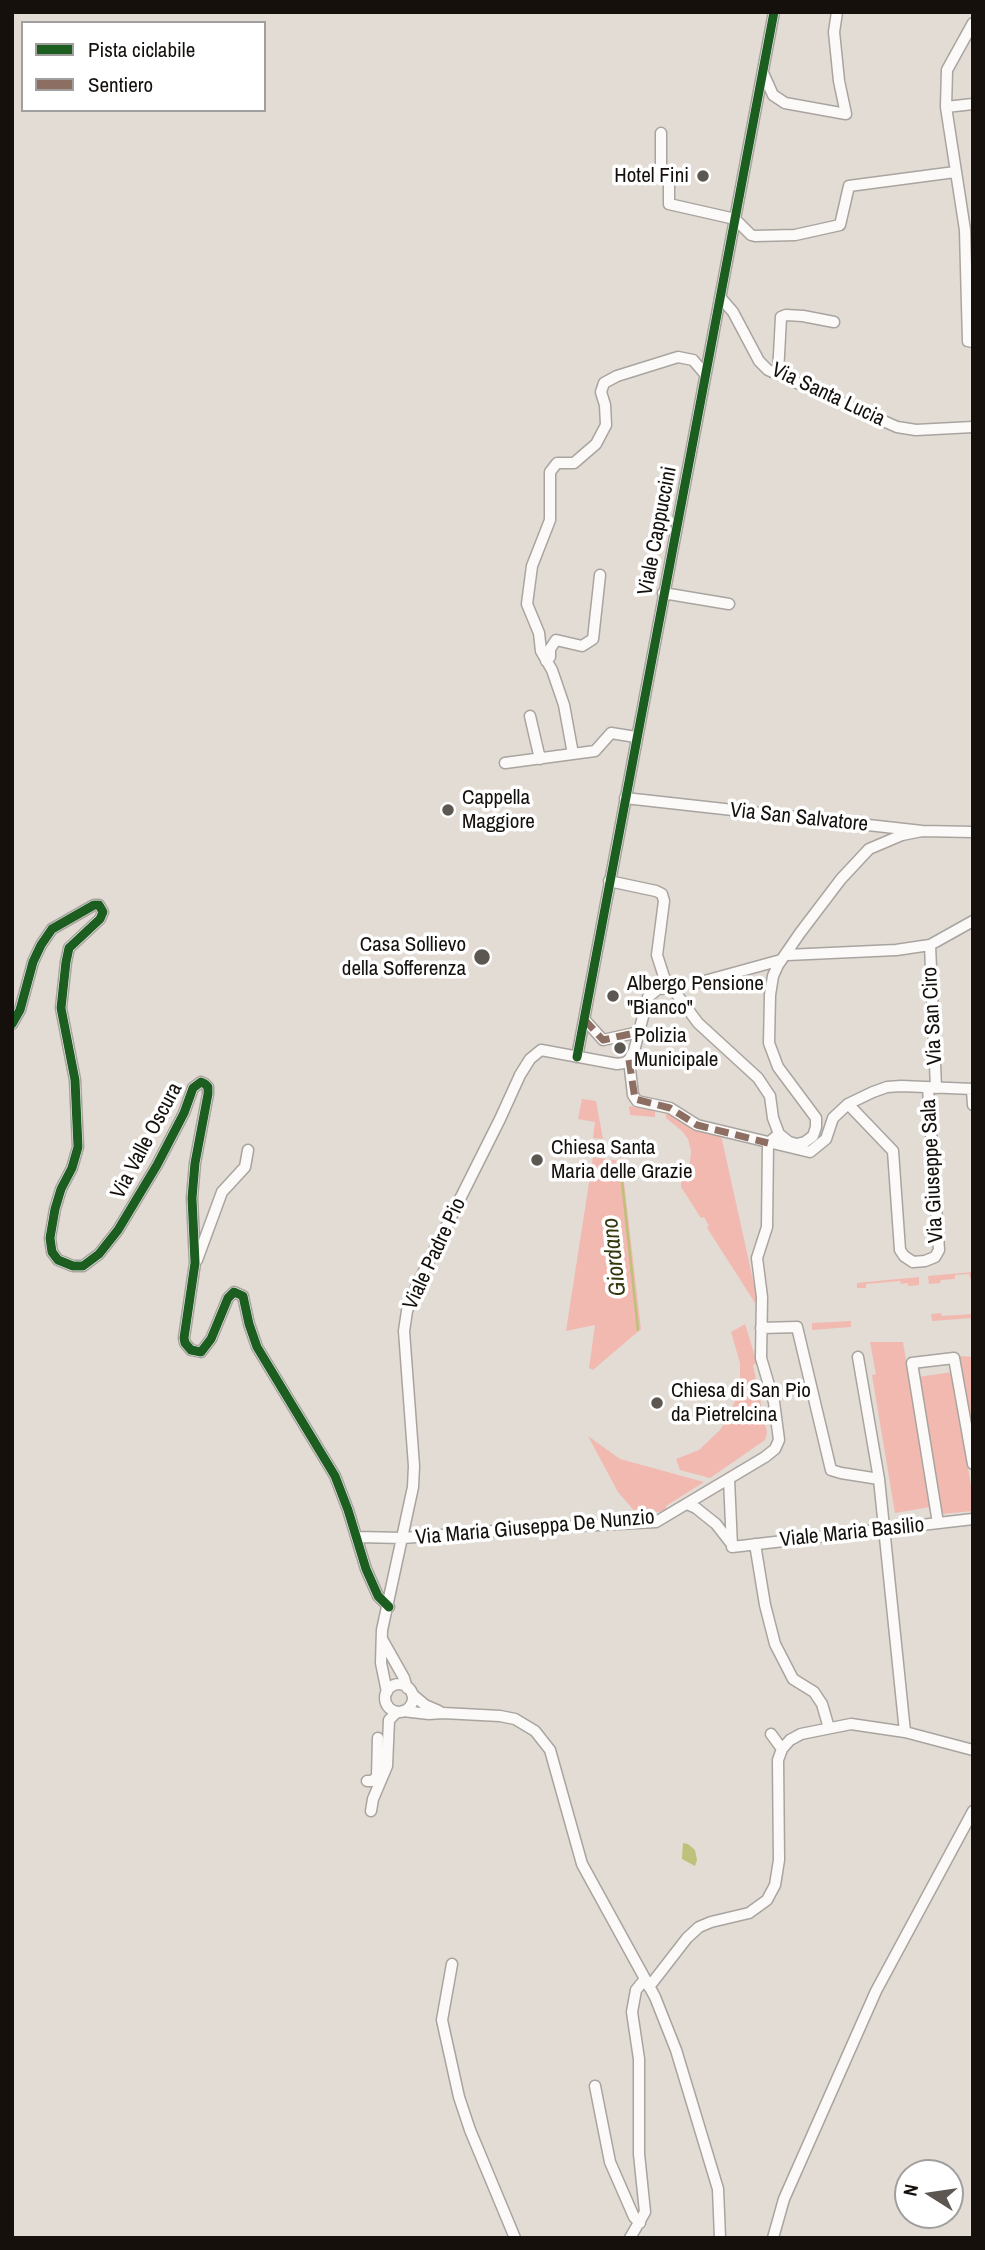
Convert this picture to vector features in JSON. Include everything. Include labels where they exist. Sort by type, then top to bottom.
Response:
[{"type":"street","name":"Viale Cappuccini","points":[[578,1057],[774,12]]},
{"type":"street","points":[[764,75],[773,95],[785,103],[846,114],[835,44],[837,12]]},
{"type":"street","points":[[973,23],[947,70],[946,107],[955,172],[969,229],[968,341],[973,342]]},
{"type":"street","points":[[946,107],[973,104]]},
{"type":"street","points":[[661,133],[662,172],[669,177],[668,204],[735,219],[755,236],[795,235],[840,225],[849,186],[955,172]]},
{"type":"street","name":"Via Santa Lucia","points":[[720,297],[733,312],[759,361],[768,370],[897,427],[916,430],[973,427]]},
{"type":"street","points":[[778,374],[781,317],[803,316],[834,322]]},
{"type":"street","points":[[573,754],[564,705],[552,670],[541,652],[539,633],[527,604],[532,566],[551,512],[550,472],[557,463],[574,463],[596,443],[606,425],[601,392],[604,383],[617,376],[678,357],[693,360],[705,374]]},
{"type":"street","points":[[546,661],[556,640],[582,646],[593,639],[600,575]]},
{"type":"street","points":[[663,593],[729,604]]},
{"type":"street","points":[[530,716],[540,759]]},
{"type":"street","points":[[505,763],[595,751],[611,733],[636,737]]},
{"type":"street","name":"Via San Salvatore","points":[[625,798],[922,831],[973,832]]},
{"type":"street","points":[[609,881],[662,894],[664,901],[657,955],[660,971],[698,1023],[758,1078],[770,1096],[779,1134],[789,1143],[801,1143],[813,1136],[817,1122],[800,1093],[778,1067],[769,1044],[773,976],[841,879],[869,849],[902,835],[922,831]]},
{"type":"street","name":"Via Valle Oscura","points":[[12,1024],[20,1010],[33,962],[52,929],[94,905],[99,905],[103,912],[100,919],[69,948],[66,962],[62,1021],[75,1073],[78,1147],[55,1209],[50,1247],[58,1260],[73,1266],[83,1266],[99,1254],[118,1230],[157,1166],[194,1088],[201,1082],[208,1087],[195,1163],[192,1198],[195,1263],[184,1338],[194,1352],[201,1352],[211,1339],[231,1294],[237,1292],[243,1296],[257,1347],[334,1476],[378,1596],[389,1606]]},
{"type":"street","points":[[701,982],[784,957],[896,950],[930,945],[973,921]]},
{"type":"street","name":"Via San Ciro","points":[[930,945],[932,1088]]},
{"type":"street","points":[[670,988],[658,989],[648,997],[634,1051],[629,1060],[635,1100],[676,1110],[697,1125],[810,1152],[826,1139],[833,1118],[848,1104],[887,1087],[972,1089],[973,1105]]},
{"type":"street","points":[[584,1019],[603,1040],[639,1032]]},
{"type":"street","name":"Viale Padre Pio","points":[[387,1692],[381,1663],[382,1639],[413,1487],[414,1466],[404,1331],[407,1311],[416,1287],[526,1065],[541,1050],[578,1057]]},
{"type":"street","points":[[578,1057],[617,1064],[629,1060]]},
{"type":"street","name":"Via Giuseppe Sala","points":[[848,1104],[893,1151],[900,1250],[913,1262],[925,1261],[935,1257],[939,1250],[932,1088]]},
{"type":"street","points":[[779,1134],[768,1143],[766,1227],[757,1258],[762,1297],[761,1328],[797,1327],[831,1470],[880,1479]]},
{"type":"street","points":[[195,1263],[222,1192],[245,1167],[248,1150]]},
{"type":"street","name":"Via Maria Giuseppa De Nunzio","points":[[357,1537],[403,1538],[656,1522],[775,1449],[779,1440],[774,1402],[761,1358],[761,1328]]},
{"type":"street","points":[[858,1357],[880,1479],[905,1732]]},
{"type":"street","points":[[937,1523],[912,1363],[954,1358],[973,1464]]},
{"type":"street","points":[[729,1479],[731,1544]]},
{"type":"street","points":[[687,1504],[716,1524],[731,1544]]},
{"type":"street","name":"Viale Maria Basilio","points":[[731,1544],[755,1544],[973,1519]]},
{"type":"street","points":[[755,1544],[765,1605],[775,1644],[793,1679],[814,1692],[822,1704],[830,1728]]},
{"type":"street","points":[[370,1811],[387,1766],[389,1720],[411,1704],[410,1691],[382,1639]]},
{"type":"street","points":[[443,1713],[398,1685],[387,1692],[387,1704],[400,1712],[500,1716],[525,1724],[543,1739],[555,1764],[573,1839],[582,1864],[647,1983],[676,2050],[713,2168],[720,2205],[720,2238]]},
{"type":"street","points":[[630,2238],[645,2212],[639,2154],[639,2059],[632,2012],[636,1990],[647,1983],[699,1927],[749,1913],[767,1900],[775,1885],[779,1860],[777,1765],[782,1749],[795,1736],[851,1724],[905,1732],[973,1750]]},
{"type":"street","points":[[771,1734],[782,1749]]},
{"type":"street","points":[[367,1781],[377,1777],[378,1738]]},
{"type":"street","points":[[773,2238],[784,2199],[876,1992],[973,1811]]},
{"type":"street","points":[[452,1964],[442,2020],[459,2097],[475,2143],[515,2238]]},
{"type":"street","points":[[595,2086],[610,2162],[634,2217],[640,2222]]},
{"type":"shaded area","points":[[582,1099],[596,1101],[603,1139],[593,1138],[595,1122],[578,1119]]},
{"type":"shaded area","points":[[629,1106],[655,1111],[655,1117],[630,1115]]},
{"type":"shaded area","points":[[666,1111],[721,1135],[757,1298],[755,1303],[709,1231],[704,1217],[701,1218],[681,1187],[691,1151],[688,1139],[666,1118]]},
{"type":"shaded area","points":[[621,1156],[641,1329],[593,1370],[589,1368],[595,1325],[566,1331],[593,1157],[620,1161]]},
{"type":"shaded area","points":[[973,1272],[973,1280],[969,1274],[955,1275],[955,1279],[929,1284],[928,1276]]},
{"type":"shaded area","points":[[919,1277],[919,1285],[908,1286],[908,1283],[901,1284],[900,1281],[866,1284],[866,1288],[857,1288],[857,1283]]},
{"type":"shaded area","points":[[941,1313],[942,1316],[973,1314],[973,1318],[932,1321],[931,1314]]},
{"type":"shaded area","points":[[851,1321],[851,1327],[812,1330],[812,1323]]},
{"type":"shaded area","points":[[745,1324],[757,1363],[753,1365],[767,1433],[765,1440],[710,1478],[680,1470],[676,1459],[699,1450],[720,1430],[729,1415],[737,1396],[740,1377],[740,1363],[731,1332]]},
{"type":"shaded area","points":[[870,1342],[903,1342],[930,1507],[895,1513],[872,1375],[876,1374]]},
{"type":"shaded area","points":[[960,1356],[973,1357],[973,1439],[958,1359]]},
{"type":"shaded area","points":[[952,1372],[973,1511],[941,1514],[918,1377]]},
{"type":"shaded area","points":[[588,1436],[620,1459],[704,1482],[666,1506],[667,1511],[637,1514],[618,1492]]},
{"type":"shaded area","points":[[683,1843],[695,1850],[695,1866],[682,1859]]},
{"type":"waterway","name":"Giordano","points":[[622,1181],[638,1330]]},
{"type":"marked path","points":[[584,1019],[603,1040],[639,1032]]},
{"type":"marked path","points":[[629,1060],[635,1099],[670,1108],[697,1125],[768,1143]]},
{"type":"cycle path","points":[[577,1057],[774,12]]},
{"type":"cycle path","points":[[12,1024],[20,1010],[33,962],[52,929],[94,905],[99,905],[103,912],[100,919],[69,948],[66,962],[61,1008],[75,1080],[78,1147],[55,1209],[50,1238],[52,1252],[58,1260],[73,1266],[83,1266],[99,1254],[118,1230],[157,1165],[184,1113],[193,1088],[201,1082],[205,1084],[208,1094],[195,1163],[192,1198],[195,1263],[185,1343],[191,1350],[201,1352],[211,1339],[228,1298],[234,1292],[243,1296],[257,1347],[335,1476],[366,1569],[378,1596],[389,1607]]},
{"type":"place","name":"Hotel Fini","points":[[703,176]]},
{"type":"place","name":"Cappella Maggiore","points":[[448,810]]},
{"type":"place","name":"Casa Sollievo della Sofferenza","points":[[482,957]]},
{"type":"place","name":"Albergo Pensione \"Bianco\"","points":[[613,996]]},
{"type":"place","name":"Polizia Municipale","points":[[620,1048]]},
{"type":"place","name":"Chiesa Santa Maria delle Grazie","points":[[537,1160]]},
{"type":"place","name":"Chiesa di San Pio da Pietrelcina","points":[[657,1403]]}]
